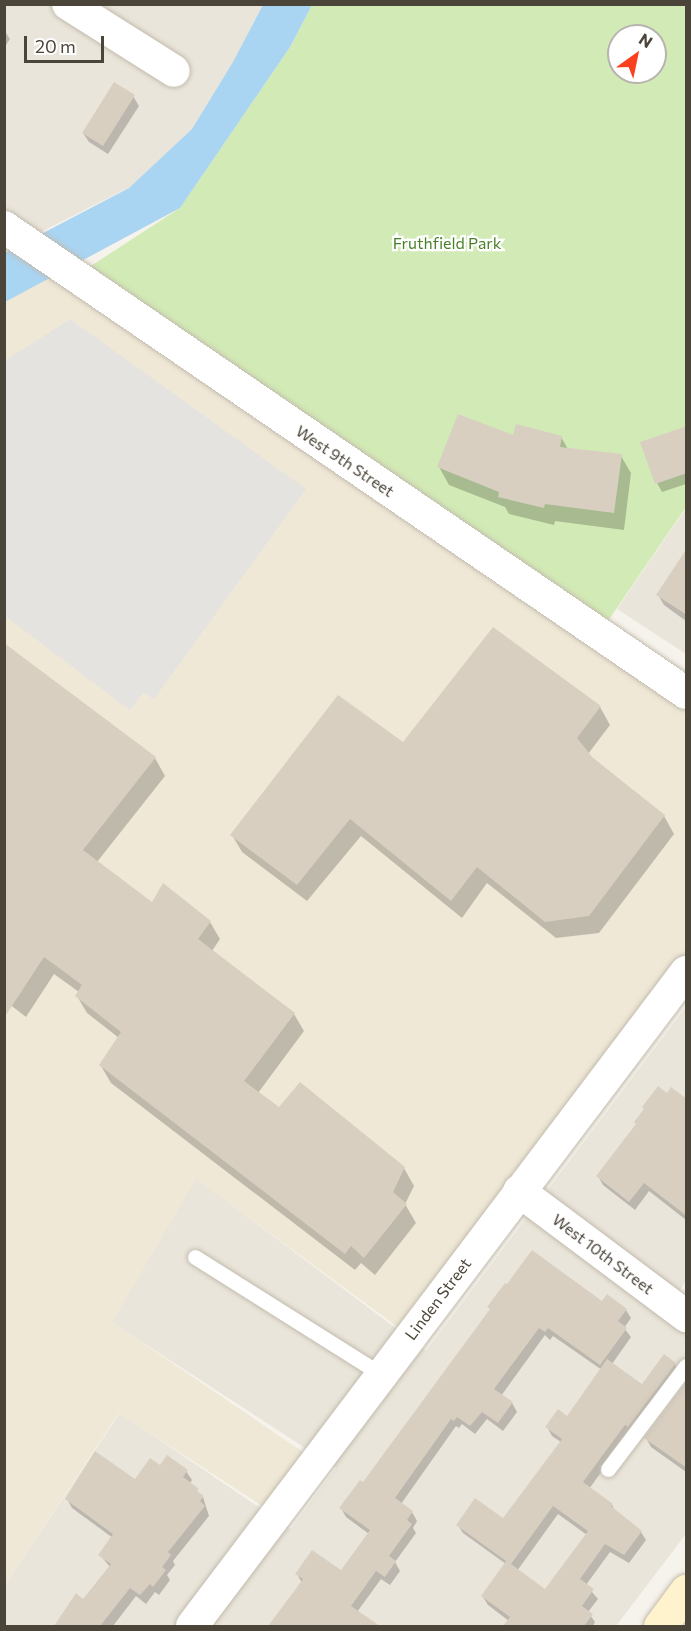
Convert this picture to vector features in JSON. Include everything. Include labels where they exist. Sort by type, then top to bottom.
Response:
[{"type":"main road","points":[[660,1626],[687,1591]]},
{"type":"street","points":[[68,4],[174,71]]},
{"type":"street","name":"West 9th Street","points":[[14,234],[687,693]]},
{"type":"street","name":"Linden Street","points":[[192,1626],[687,972]]},
{"type":"street","name":"West 10th Street","points":[[519,1191],[687,1316]]},
{"type":"lane","points":[[195,1257],[381,1374]]},
{"type":"lane","points":[[608,1469],[687,1366]]},
{"type":"shaded area","points":[[5,5],[263,5],[234,61],[192,129],[130,187],[5,250]]},
{"type":"shaded area","points":[[23,240],[686,693],[686,972],[410,1336],[196,1179],[112,1322],[316,1461],[276,1515],[119,1413],[5,1585],[4,250]]},
{"type":"shaded area","points":[[70,319],[306,489],[154,699],[143,693],[130,710],[5,616],[5,361]]},
{"type":"shaded area","points":[[686,508],[686,654],[617,609]]},
{"type":"shaded area","points":[[686,1007],[686,1281],[665,1313],[686,1330],[686,1534],[616,1626],[5,1626],[5,1585],[120,1413],[291,1529],[336,1468],[111,1322],[196,1178],[426,1351]]},
{"type":"green space","name":"Fruthfield Park","points":[[312,5],[686,5],[686,507],[599,634],[74,277],[180,208],[290,47]]},
{"type":"water","points":[[263,5],[312,5],[290,47],[180,208],[5,302],[5,253],[129,188],[192,129],[233,62]]},
{"type":"building","points":[[114,82],[135,95],[103,146],[82,133]]},
{"type":"building","points":[[458,414],[513,435],[516,424],[562,436],[560,447],[622,454],[614,513],[545,504],[544,508],[498,497],[499,492],[437,467]]},
{"type":"building","points":[[687,426],[687,473],[655,484],[640,442]]},
{"type":"building","points":[[687,548],[687,615],[656,595]]},
{"type":"building","points":[[493,627],[601,706],[577,738],[593,758],[665,815],[589,916],[545,922],[477,867],[451,901],[350,819],[297,885],[230,835],[338,695],[403,742]]},
{"type":"building","points":[[4,643],[156,757],[83,850],[152,902],[163,883],[211,921],[198,939],[295,1013],[244,1081],[279,1107],[300,1082],[405,1167],[393,1192],[407,1204],[364,1258],[351,1246],[345,1254],[99,1065],[121,1032],[75,996],[82,985],[44,957],[4,1018]]},
{"type":"building","points":[[658,1086],[667,1093],[671,1087],[687,1099],[687,1216],[644,1183],[629,1202],[596,1176],[636,1124],[634,1122],[644,1109],[642,1107]]},
{"type":"building","points":[[532,1250],[602,1301],[607,1294],[627,1309],[618,1321],[627,1328],[600,1365],[548,1328],[545,1332],[539,1328],[494,1389],[513,1402],[498,1423],[482,1412],[470,1426],[457,1417],[454,1421],[451,1419],[395,1498],[413,1511],[407,1520],[412,1524],[389,1556],[396,1561],[385,1577],[376,1571],[351,1606],[380,1626],[268,1626],[303,1579],[295,1574],[312,1550],[341,1570],[370,1530],[339,1508],[360,1480],[363,1482],[490,1309],[487,1307]]},
{"type":"building","points":[[664,1354],[676,1363],[628,1427],[625,1425],[583,1482],[613,1504],[611,1506],[642,1531],[624,1555],[605,1544],[580,1579],[594,1589],[582,1606],[593,1614],[584,1626],[503,1626],[510,1617],[481,1596],[506,1561],[456,1525],[475,1498],[503,1518],[562,1439],[545,1427],[558,1409],[567,1416],[607,1359],[642,1384]],"holes":[[[553,1506],[588,1531],[545,1589],[511,1564]]]},
{"type":"building","points":[[687,1381],[687,1468],[644,1438]]},
{"type":"building","points":[[95,1451],[135,1479],[150,1458],[160,1465],[167,1455],[188,1470],[183,1477],[199,1489],[197,1491],[204,1496],[200,1501],[205,1506],[168,1552],[171,1555],[162,1567],[166,1570],[153,1587],[150,1584],[140,1595],[130,1588],[100,1626],[54,1626],[76,1593],[83,1599],[111,1564],[98,1555],[113,1534],[65,1499]]}]
